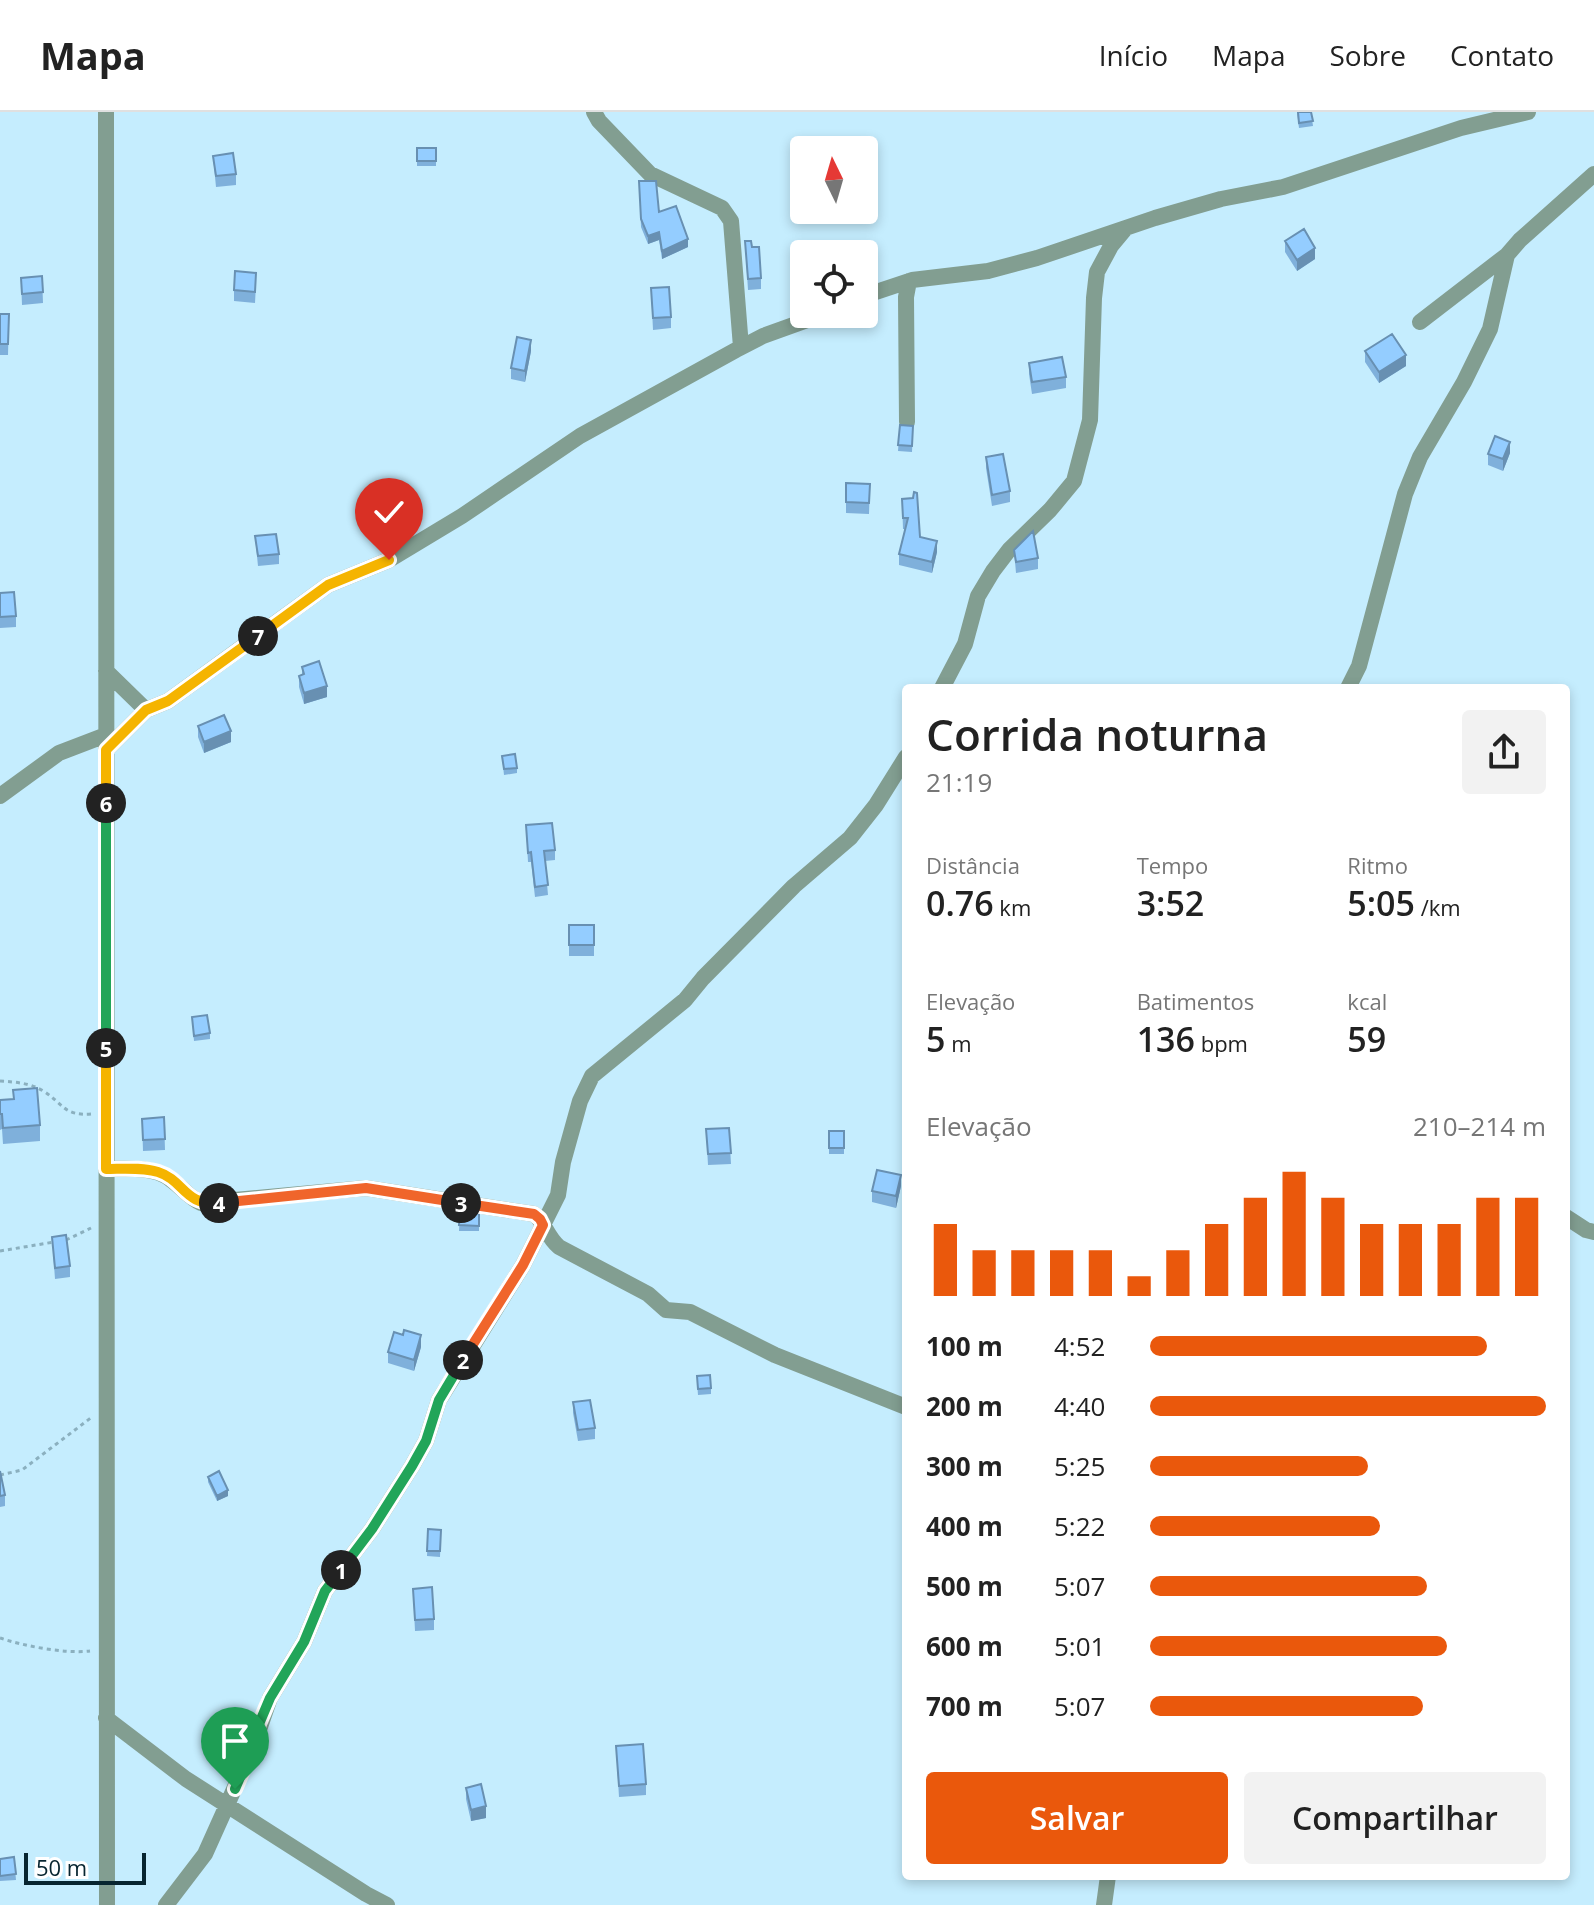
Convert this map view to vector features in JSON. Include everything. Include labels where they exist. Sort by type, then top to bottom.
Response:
[{"type":"street","points":[[106,112],[107,1905]]},
{"type":"street","points":[[594,112],[650,174],[728,213],[741,347]]},
{"type":"street","points":[[878,291],[909,281],[988,271],[1037,258],[1221,199],[1283,187],[1461,128],[1521,113]]},
{"type":"street","points":[[1420,322],[1507,255],[1594,174]]},
{"type":"street","points":[[944,684],[965,644],[978,596],[993,571],[1074,481],[1090,420],[1097,272],[1111,246],[1126,228]]},
{"type":"street","points":[[1350,684],[1359,666],[1405,494],[1420,457],[1464,382],[1490,329],[1507,255]]},
{"type":"street","points":[[907,422],[906,297],[909,281]]},
{"type":"street","points":[[0,796],[59,753],[106,742],[146,710],[168,701],[328,585],[389,560],[462,516],[580,436],[741,347],[790,328]]},
{"type":"street","points":[[106,671],[146,710]]},
{"type":"street","points":[[166,1905],[205,1854],[253,1747],[270,1698],[304,1642],[325,1591],[372,1529],[412,1466],[426,1441],[439,1400],[523,1265],[558,1195],[563,1162],[580,1101],[592,1076],[685,1000],[794,886],[850,838],[876,805],[902,763]]},
{"type":"street","points":[[106,1169],[159,1172],[170,1178],[190,1198],[201,1203],[366,1188],[534,1214],[540,1219],[547,1237],[559,1247],[648,1294],[666,1310],[690,1312],[775,1355],[902,1405]]},
{"type":"street","points":[[1570,1220],[1594,1232]]},
{"type":"street","points":[[106,1718],[156,1759],[387,1905]]},
{"type":"street","points":[[1104,1905],[1107,1880]]},
{"type":"path","points":[[0,1081],[24,1082],[47,1093],[61,1108],[81,1115],[106,1114]]},
{"type":"path","points":[[0,1251],[71,1239],[105,1221]]},
{"type":"path","points":[[0,1475],[22,1470],[85,1421],[106,1411]]},
{"type":"path","points":[[0,1638],[24,1646],[77,1653],[106,1651]]},
{"type":"building","points":[[1298,112],[1311,112],[1313,121],[1299,123]]},
{"type":"building","points":[[417,148],[436,148],[436,161],[417,161]]},
{"type":"building","points":[[233,153],[236,174],[216,176],[213,156]]},
{"type":"building","points":[[639,181],[656,181],[659,212],[676,206],[688,239],[662,251],[659,232],[648,236],[641,219]]},
{"type":"building","points":[[1304,229],[1315,248],[1297,260],[1285,241]]},
{"type":"building","points":[[745,241],[751,241],[752,247],[759,247],[761,278],[748,279]]},
{"type":"building","points":[[235,271],[256,273],[255,292],[234,290]]},
{"type":"building","points":[[42,276],[43,292],[22,294],[21,278]]},
{"type":"building","points":[[669,287],[671,317],[653,318],[651,288]]},
{"type":"building","points":[[0,314],[9,314],[8,344],[0,344]]},
{"type":"building","points":[[1392,334],[1406,355],[1379,372],[1365,351]]},
{"type":"building","points":[[517,337],[531,340],[525,371],[511,368]]},
{"type":"building","points":[[1062,357],[1066,377],[1032,382],[1029,363]]},
{"type":"building","points":[[900,425],[913,426],[912,446],[898,445]]},
{"type":"building","points":[[1495,436],[1510,442],[1503,459],[1488,454]]},
{"type":"building","points":[[1003,454],[1010,491],[992,495],[986,457]]},
{"type":"building","points":[[846,483],[870,484],[869,503],[846,502]]},
{"type":"building","points":[[914,492],[917,493],[920,537],[937,541],[932,562],[899,554],[908,518],[903,518],[902,499],[913,498]]},
{"type":"building","points":[[1033,531],[1038,558],[1016,562],[1014,550]]},
{"type":"building","points":[[276,534],[279,554],[258,556],[255,536]]},
{"type":"building","points":[[14,592],[16,616],[0,617],[0,593]]},
{"type":"building","points":[[319,661],[327,686],[304,693],[299,676],[304,674],[302,667]]},
{"type":"building","points":[[224,715],[231,731],[204,742],[198,726]]},
{"type":"building","points":[[515,754],[517,768],[504,769],[502,756]]},
{"type":"building","points":[[552,823],[555,850],[544,851],[548,885],[535,887],[526,825]]},
{"type":"building","points":[[569,925],[594,925],[594,945],[569,945]]},
{"type":"building","points":[[207,1015],[210,1033],[194,1036],[192,1017]]},
{"type":"building","points":[[37,1088],[40,1125],[3,1128],[0,1100],[14,1099],[13,1090]]},
{"type":"building","points":[[164,1117],[165,1139],[143,1140],[142,1119]]},
{"type":"building","points":[[729,1128],[731,1153],[708,1154],[706,1129]]},
{"type":"building","points":[[829,1131],[844,1131],[844,1148],[829,1148]]},
{"type":"building","points":[[877,1170],[901,1175],[896,1196],[872,1191]]},
{"type":"building","points":[[460,1212],[479,1212],[479,1226],[459,1225]]},
{"type":"building","points":[[66,1235],[70,1266],[55,1268],[52,1237]]},
{"type":"building","points":[[404,1330],[421,1335],[414,1360],[388,1352],[394,1332],[403,1335]]},
{"type":"building","points":[[710,1375],[711,1388],[698,1389],[697,1376]]},
{"type":"building","points":[[590,1400],[595,1428],[578,1430],[573,1402]]},
{"type":"building","points":[[0,1471],[5,1495],[0,1496]]},
{"type":"building","points":[[219,1471],[228,1490],[217,1496],[208,1477]]},
{"type":"building","points":[[428,1529],[441,1530],[440,1551],[427,1551]]},
{"type":"building","points":[[432,1587],[434,1619],[415,1620],[413,1589]]},
{"type":"building","points":[[643,1744],[646,1784],[619,1786],[616,1746]]},
{"type":"building","points":[[481,1784],[486,1806],[471,1810],[466,1788]]},
{"type":"building","points":[[14,1857],[16,1874],[0,1876],[0,1859]]},
{"type":"route","points":[[235,1789],[270,1698],[304,1642],[325,1591],[372,1529],[412,1466],[426,1441],[439,1400],[523,1265],[543,1225],[534,1214],[366,1188],[201,1203],[190,1198],[170,1178],[159,1172],[106,1169],[106,750],[146,710],[168,701],[328,585],[389,560]]}]
